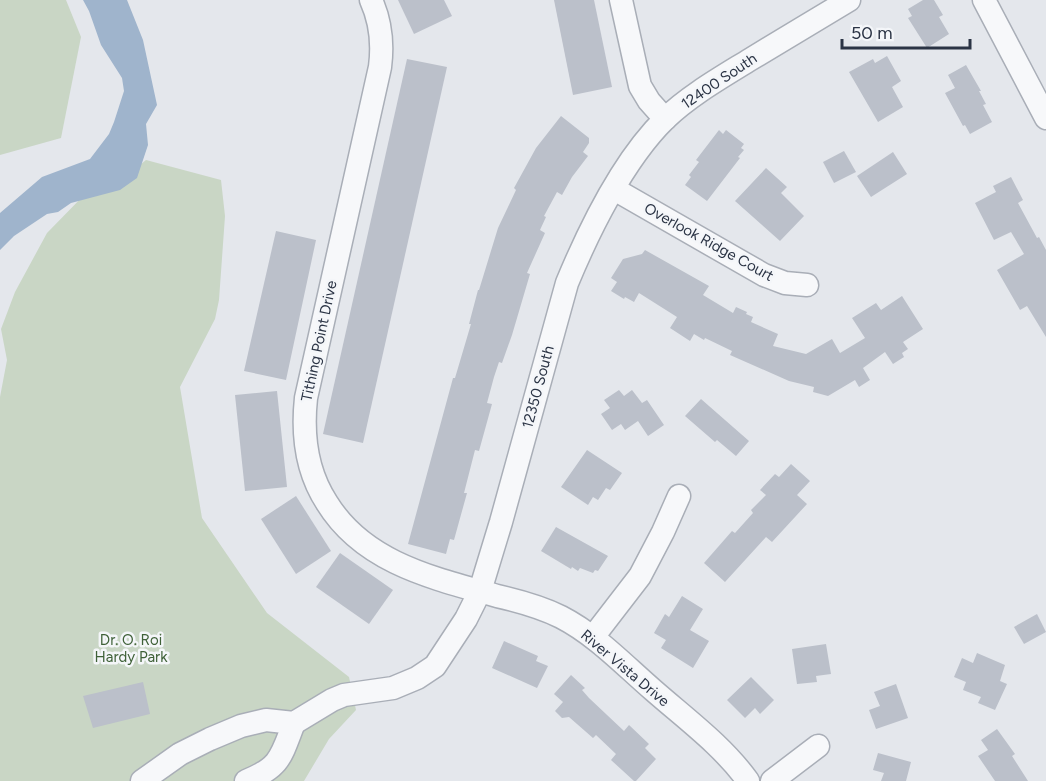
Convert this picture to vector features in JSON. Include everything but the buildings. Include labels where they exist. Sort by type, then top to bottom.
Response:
[{"type":"street","name":"Tithing Point Drive","points":[[371,0],[381,38],[380,67],[306,398],[304,416],[306,450],[316,483],[324,498],[340,522],[360,541],[392,562],[480,591]]},
{"type":"street","points":[[621,0],[640,86],[649,102],[665,119]]},
{"type":"street","name":"12400 South","points":[[614,189],[638,153],[665,119],[728,73],[849,0]]},
{"type":"street","points":[[984,0],[1046,118]]},
{"type":"street","name":"12350 South","points":[[294,723],[344,695],[393,688],[417,678],[435,666],[466,619],[480,591],[501,522],[567,283],[614,189]]},
{"type":"street","name":"Overlook Ridge Court","points":[[614,189],[764,275],[785,283],[807,285]]},
{"type":"street","points":[[593,637],[639,576],[679,496]]},
{"type":"street","name":"River Vista Drive","points":[[480,591],[532,605],[562,617],[593,637],[717,746],[748,781]]},
{"type":"street","points":[[142,781],[180,754],[241,726],[266,720],[294,723],[276,765],[246,781]]},
{"type":"street","points":[[772,781],[818,746]]},
{"type":"green space","points":[[0,0],[66,0],[81,37],[61,138],[0,155]]},
{"type":"green space","name":"Dr. O. Roi Hardy Park","points":[[146,160],[221,180],[225,216],[219,300],[215,319],[180,387],[202,518],[267,613],[349,677],[356,710],[329,739],[304,781],[0,781],[0,397],[7,360],[1,329],[15,292],[47,233],[89,190],[115,186]]},
{"type":"water","points":[[83,0],[127,0],[143,40],[157,105],[146,124],[148,145],[137,178],[120,190],[71,203],[58,212],[47,214],[14,236],[0,250],[0,213],[42,177],[90,159],[109,134],[114,122],[124,91],[122,78],[101,45]]}]
